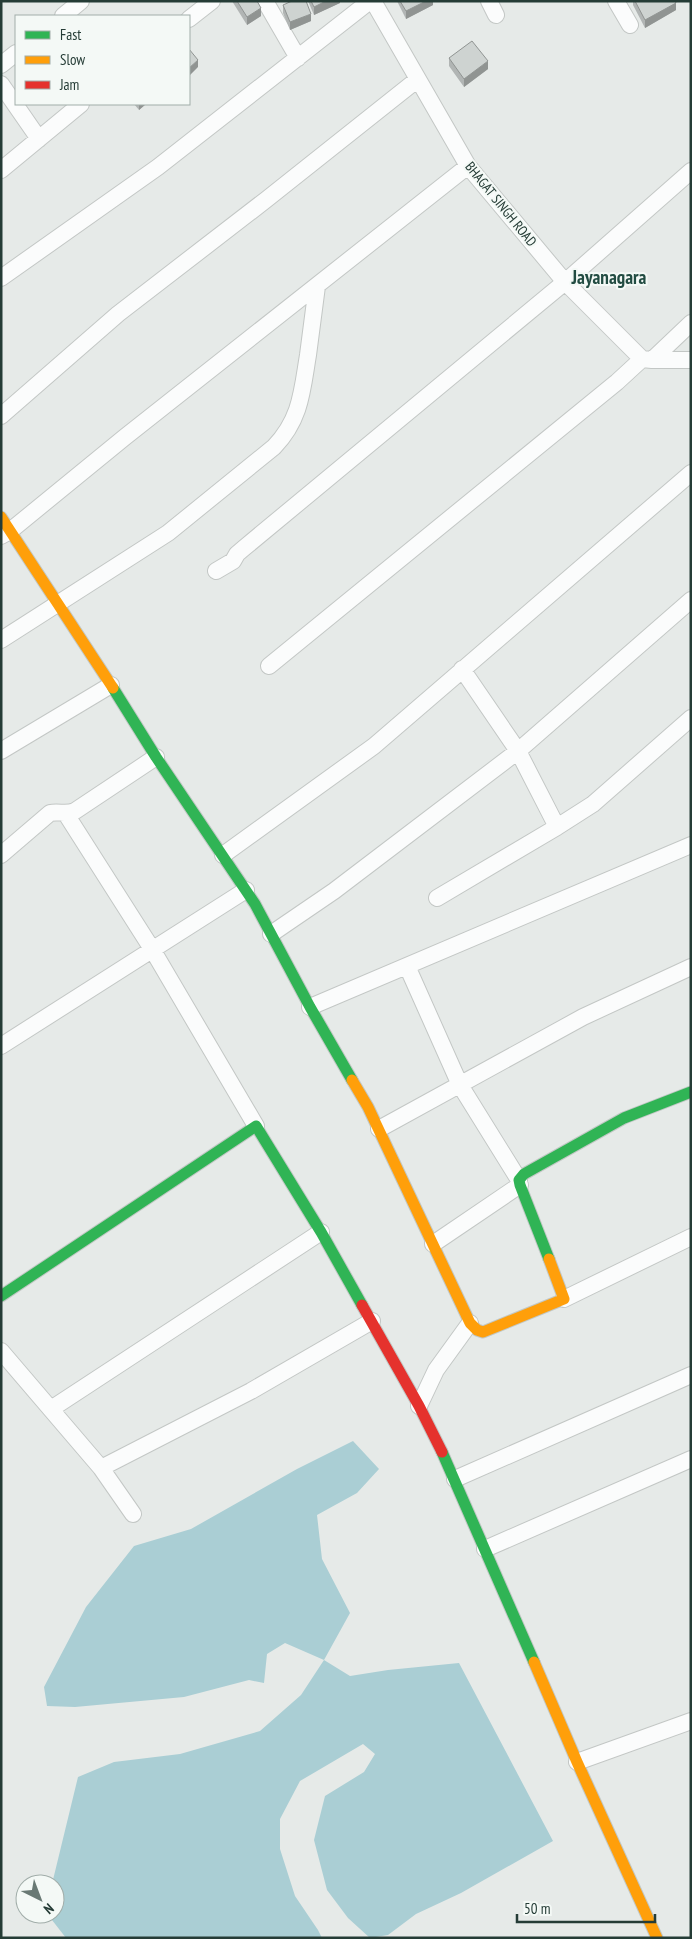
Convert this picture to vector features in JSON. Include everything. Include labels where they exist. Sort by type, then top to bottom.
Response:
[{"type":"street","points":[[64,15],[82,1]]},
{"type":"street","points":[[190,19],[212,1]]},
{"type":"street","points":[[265,1],[298,58]]},
{"type":"street","points":[[1,278],[158,167],[372,1]]},
{"type":"street","name":"BHAGAT SINGH ROAD","points":[[372,1],[468,166],[565,282],[633,353],[647,360]]},
{"type":"street","points":[[616,1],[630,25]]},
{"type":"street","points":[[1,64],[15,54]]},
{"type":"street","points":[[1,416],[118,314],[418,80]]},
{"type":"street","points":[[1,84],[15,104]]},
{"type":"street","points":[[16,105],[39,139]]},
{"type":"street","points":[[1,170],[80,105]]},
{"type":"street","points":[[6,533],[468,166]]},
{"type":"street","points":[[216,571],[233,561],[244,548],[565,282],[691,171]]},
{"type":"street","points":[[1,640],[168,533],[274,447],[284,436],[292,425],[301,399],[317,286]]},
{"type":"street","points":[[269,666],[691,323]]},
{"type":"street","points":[[647,360],[691,360]]},
{"type":"street","points":[[222,856],[374,746],[691,472]]},
{"type":"street","points":[[1,517],[6,533],[58,603],[156,757],[246,890],[310,1007],[368,1107],[470,1323],[477,1330],[484,1332],[564,1299],[691,1237]]},
{"type":"street","points":[[271,934],[334,891],[518,751],[691,600]]},
{"type":"street","points":[[462,669],[518,751],[557,827]]},
{"type":"street","points":[[1,751],[111,685]]},
{"type":"street","points":[[437,898],[593,804],[691,718]]},
{"type":"street","points":[[1,855],[50,813],[66,814],[75,811],[156,757]]},
{"type":"street","points":[[66,814],[152,949],[321,1232],[419,1406],[455,1479],[577,1762],[657,1938]]},
{"type":"street","points":[[310,1007],[691,845]]},
{"type":"street","points":[[1,1046],[246,890]]},
{"type":"street","points":[[407,966],[460,1085],[520,1183],[564,1299]]},
{"type":"street","points":[[379,1129],[583,1016],[691,967]]},
{"type":"street","points":[[433,1244],[520,1183],[524,1174],[529,1171],[624,1118],[691,1092]]},
{"type":"street","points":[[1,1296],[256,1126]]},
{"type":"street","points":[[50,1409],[321,1232]]},
{"type":"street","points":[[101,1468],[252,1391],[372,1321]]},
{"type":"street","points":[[419,1406],[436,1370],[470,1323]]},
{"type":"street","points":[[1,1351],[101,1468],[133,1514]]},
{"type":"street","points":[[455,1479],[691,1375]]},
{"type":"street","points":[[485,1549],[691,1459]]},
{"type":"street","points":[[577,1762],[691,1721]]},
{"type":"water","points":[[353,1441],[379,1469],[357,1493],[317,1515],[322,1559],[350,1613],[324,1660],[285,1643],[267,1654],[264,1683],[249,1680],[184,1697],[75,1707],[47,1706],[44,1687],[86,1607],[134,1546],[191,1529],[297,1469]]},
{"type":"water","points":[[324,1660],[350,1676],[459,1663],[553,1841],[461,1893],[416,1914],[388,1935],[370,1938],[348,1918],[327,1890],[314,1840],[325,1796],[364,1772],[375,1754],[363,1744],[300,1781],[280,1819],[280,1849],[295,1896],[322,1938],[66,1938],[55,1924],[65,1924],[65,1874],[54,1874],[78,1777],[114,1762],[180,1754],[260,1731],[301,1695]]},
{"type":"building","points":[[237,1],[257,1],[261,8],[247,17]]},
{"type":"building","points":[[292,1],[306,1],[311,14],[290,22],[283,5]]},
{"type":"building","points":[[311,1],[326,1],[314,7]]},
{"type":"building","points":[[400,1],[426,1],[406,11]]},
{"type":"building","points":[[635,1],[675,1],[676,3],[645,20]]},
{"type":"building","points":[[472,41],[488,61],[464,79],[449,58]]},
{"type":"building","points":[[190,50],[198,60],[190,67]]},
{"type":"traffic: fast","points":[[113,688],[156,757],[255,904],[310,1007],[352,1080]]},
{"type":"traffic: fast","points":[[549,1259],[520,1185],[519,1180],[524,1174],[624,1118],[691,1092]]},
{"type":"traffic: fast","points":[[1,1296],[256,1126],[321,1232],[362,1305]]},
{"type":"traffic: fast","points":[[442,1452],[534,1662]]},
{"type":"traffic: slow","points":[[1,517],[113,688]]},
{"type":"traffic: slow","points":[[352,1080],[368,1107],[470,1323],[477,1330],[483,1332],[564,1299],[549,1259]]},
{"type":"traffic: slow","points":[[534,1662],[657,1938]]},
{"type":"traffic: jam","points":[[362,1305],[419,1406],[442,1452]]},
{"type":"district","name":"Jayanagara","points":[[609,277]]}]
